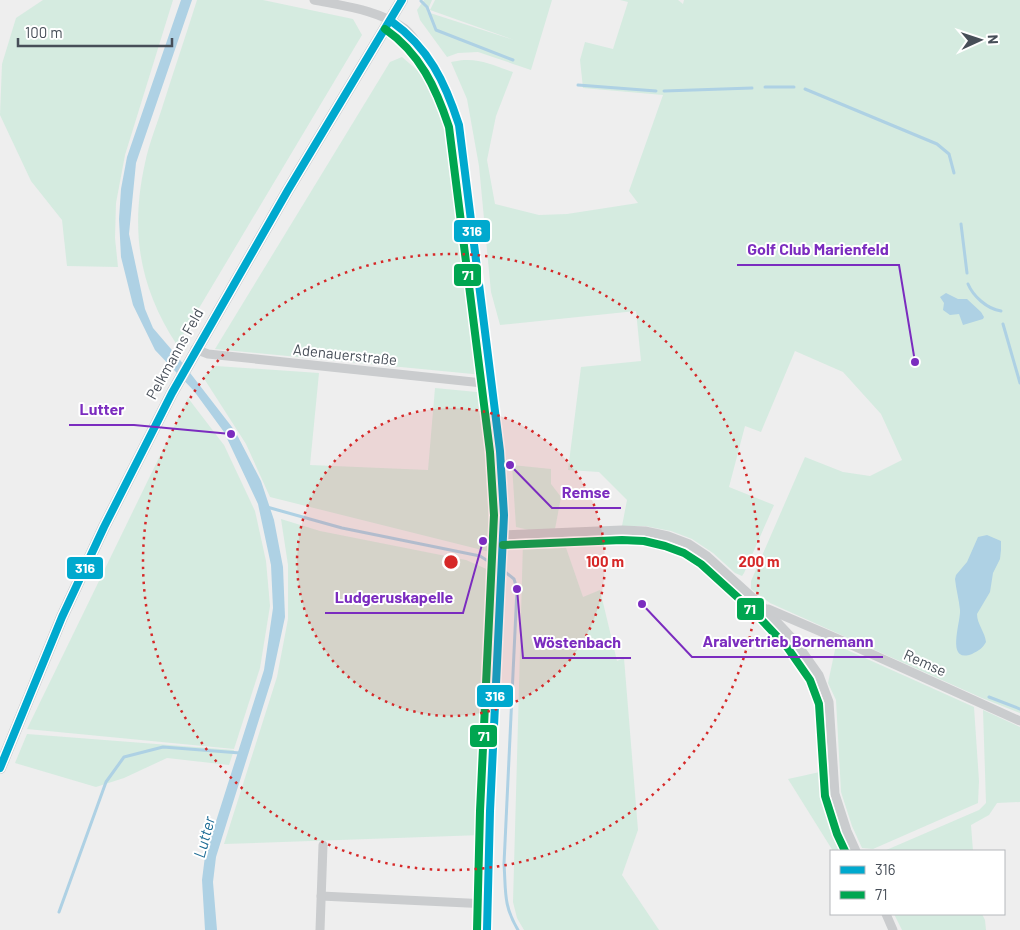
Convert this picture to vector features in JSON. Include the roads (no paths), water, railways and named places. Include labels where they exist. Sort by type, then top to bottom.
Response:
[{"type":"main road","name":"Pelkmanns Feld","points":[[0,768],[62,617],[104,527],[172,393],[288,190],[402,0]]},
{"type":"street","points":[[314,0],[352,7],[391,21],[406,30],[435,66],[452,101],[459,125],[502,465],[502,580],[490,811],[487,930]]},
{"type":"street","name":"Adenauerstraße","points":[[193,354],[492,384]]},
{"type":"street","points":[[503,535],[622,530],[645,531],[668,536],[690,544],[707,556],[763,607],[795,641],[820,675],[829,702],[835,794],[846,831],[856,850]]},
{"type":"street","name":"Remse","points":[[763,607],[846,642],[1020,721]]},
{"type":"street","points":[[320,930],[324,845]]},
{"type":"street","points":[[321,896],[488,904]]},
{"type":"street","points":[[886,915],[894,930]]},
{"type":"water","points":[[181,0],[192,0],[136,163],[129,234],[145,309],[153,328],[235,431],[261,481],[274,520],[283,567],[285,617],[272,678],[216,857],[213,882],[217,930],[205,930],[202,880],[205,856],[264,670],[273,608],[271,565],[258,504],[224,432],[194,391],[155,350],[133,305],[121,257],[119,219],[121,189],[127,157]]},
{"type":"water","points":[[946,293],[958,299],[967,299],[981,312],[984,317],[983,319],[963,325],[959,314],[950,315],[943,310],[944,303],[940,297]]},
{"type":"water","points":[[987,535],[1001,541],[1001,550],[1000,559],[993,573],[990,592],[977,614],[986,642],[976,652],[964,655],[959,653],[956,640],[960,610],[955,579],[967,562],[978,537]]},
{"type":"waterway","points":[[421,1],[427,7],[436,30],[513,60]]},
{"type":"waterway","points":[[578,85],[656,91]]},
{"type":"waterway","points":[[765,87],[794,87]]},
{"type":"waterway","points":[[664,91],[752,88]]},
{"type":"waterway","points":[[805,89],[937,144],[949,154],[954,173]]},
{"type":"waterway","points":[[961,224],[967,273]]},
{"type":"waterway","points":[[968,284],[981,301],[991,308],[1001,311]]},
{"type":"waterway","points":[[1003,324],[1020,383]]},
{"type":"waterway","points":[[267,507],[342,528],[480,556],[499,568]]},
{"type":"waterway","points":[[504,571],[514,579],[517,589],[504,864],[505,890],[508,905],[518,930]]},
{"type":"waterway","points":[[989,697],[1020,709]]},
{"type":"waterway","points":[[59,912],[106,782],[124,757],[163,747],[240,753]]},
{"type":"place","name":"Golf Club Marienfeld","points":[[915,362]]},
{"type":"place","name":"Lutter","points":[[231,434]]},
{"type":"place","name":"Remse","points":[[510,465]]},
{"type":"place","name":"Ludgeruskapelle","points":[[483,541]]},
{"type":"place","name":"Wöstenbach","points":[[517,589]]},
{"type":"place","name":"Aralvertrieb Bornemann","points":[[642,604]]}]
